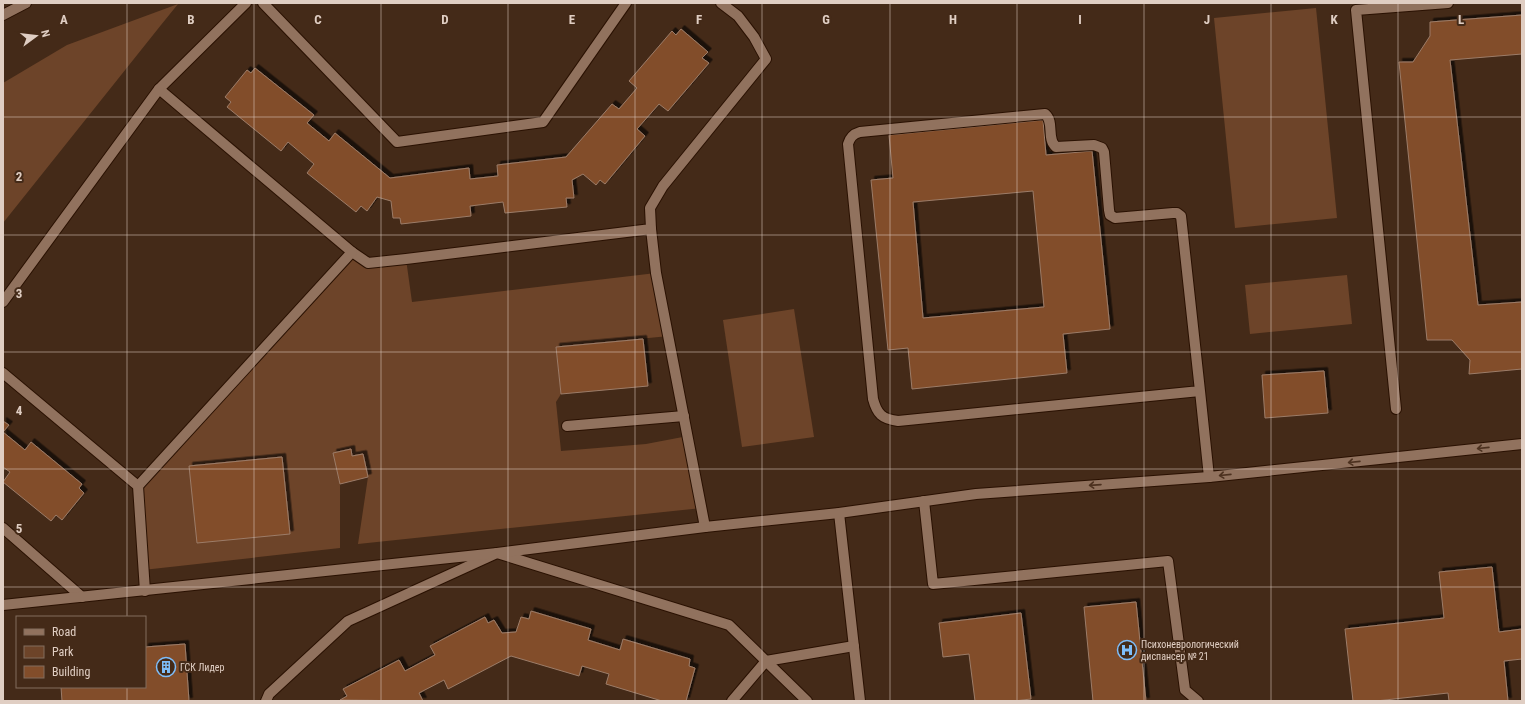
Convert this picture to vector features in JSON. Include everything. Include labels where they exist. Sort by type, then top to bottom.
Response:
[{"type":"street","points":[[3,15],[26,3]]},
{"type":"street","points":[[3,302],[159,89],[246,3]]},
{"type":"street","points":[[263,3],[397,142],[543,122],[626,3]]},
{"type":"street","points":[[705,527],[656,273],[650,208],[663,186],[766,60],[754,37],[738,16],[721,3]]},
{"type":"street","points":[[1396,408],[1356,10],[1448,3]]},
{"type":"street","points":[[159,89],[352,252],[368,263],[651,230]]},
{"type":"street","points":[[1200,391],[888,420],[876,411],[873,399],[848,144],[850,138],[854,134],[860,132],[1045,114],[1049,117],[1052,142],[1056,147],[1094,145],[1102,148],[1104,152],[1110,215],[1114,218],[1173,213],[1177,213],[1181,216],[1183,223],[1209,477]]},
{"type":"street","points":[[138,486],[352,252]]},
{"type":"street","points":[[3,373],[138,486],[145,590]]},
{"type":"street","points":[[567,426],[684,416]]},
{"type":"street","points":[[3,605],[497,553],[705,527],[839,513],[976,494],[1209,477],[1522,444]]},
{"type":"street","points":[[924,501],[933,584],[1168,561],[1185,690],[1198,701]]},
{"type":"street","points":[[839,513],[860,701]]},
{"type":"street","points":[[3,528],[82,597]]},
{"type":"street","points":[[266,701],[269,694],[348,621],[497,553],[729,625],[807,701]]},
{"type":"street","points":[[732,701],[766,660],[854,646]]},
{"type":"green space","points":[[178,4],[3,223],[3,83],[67,45]]},
{"type":"green space","points":[[1316,8],[1337,218],[1235,228],[1214,18]]},
{"type":"green space","points":[[352,252],[368,263],[406,259],[412,302],[656,273],[669,336],[556,347],[561,394],[556,402],[561,451],[646,444],[688,436],[702,508],[358,544],[368,477],[363,454],[352,456],[350,449],[333,453],[340,484],[340,548],[143,570],[138,486]]},
{"type":"green space","points":[[1347,275],[1352,324],[1250,334],[1245,285]]},
{"type":"green space","points":[[794,309],[814,437],[742,447],[723,320]]},
{"type":"building","points":[[1522,15],[1522,54],[1450,60],[1478,305],[1522,302],[1522,369],[1469,374],[1470,360],[1452,340],[1427,340],[1399,62],[1413,62],[1430,36],[1430,22]]},
{"type":"building","points":[[681,29],[708,52],[702,58],[709,63],[668,111],[659,104],[637,129],[645,136],[605,184],[600,180],[596,185],[583,174],[572,180],[574,198],[566,198],[567,207],[505,213],[503,202],[470,206],[471,216],[401,224],[400,218],[393,218],[391,201],[377,197],[367,211],[361,206],[356,212],[307,173],[314,164],[288,142],[281,151],[227,107],[231,102],[225,97],[247,70],[251,73],[255,68],[314,115],[307,123],[329,141],[335,133],[390,178],[469,168],[470,179],[498,176],[497,165],[566,157],[612,104],[619,109],[637,88],[629,81],[672,31],[676,35]]},
{"type":"building","points":[[1043,120],[1046,155],[1092,151],[1110,329],[1063,334],[1067,373],[912,389],[908,348],[888,350],[871,180],[893,178],[889,135]],"holes":[[[1033,191],[1044,307],[923,318],[913,202]]]},
{"type":"building","points":[[643,339],[648,386],[561,394],[556,347]]},
{"type":"building","points":[[1324,371],[1328,413],[1265,418],[1262,375]]},
{"type":"building","points":[[3,421],[9,425],[3,432]]},
{"type":"building","points":[[3,432],[25,450],[31,442],[82,484],[79,488],[84,493],[62,520],[56,515],[51,521],[3,482],[10,472],[3,467]]},
{"type":"building","points":[[351,449],[352,456],[363,454],[368,477],[340,484],[333,453]]},
{"type":"building","points":[[282,457],[290,534],[197,543],[189,466]]},
{"type":"building","points":[[1492,567],[1499,632],[1522,629],[1522,659],[1504,661],[1508,701],[1449,701],[1448,693],[1376,701],[1353,701],[1345,629],[1444,618],[1439,572]]},
{"type":"building","points":[[1136,602],[1146,701],[1093,701],[1084,607]]},
{"type":"building","points":[[531,611],[591,629],[588,640],[620,650],[623,639],[690,659],[689,666],[695,668],[686,701],[662,701],[606,684],[609,674],[582,666],[579,676],[511,656],[448,689],[444,680],[419,693],[423,701],[340,700],[347,696],[343,689],[399,660],[405,671],[435,655],[430,646],[485,617],[488,623],[494,620],[502,633],[516,632],[521,617],[529,619]]},
{"type":"building","points":[[1021,613],[1031,699],[1014,701],[975,701],[969,654],[943,657],[939,623]]},
{"type":"building","name":"ГСК Лидер","points":[[185,644],[189,701],[62,701],[61,688],[146,688],[146,647]]},
{"type":"place","name":"Психоневрологический диспансер № 21","points":[[1127,650]]},
{"type":"place","name":"ГСК Лидер","points":[[166,667]]}]
